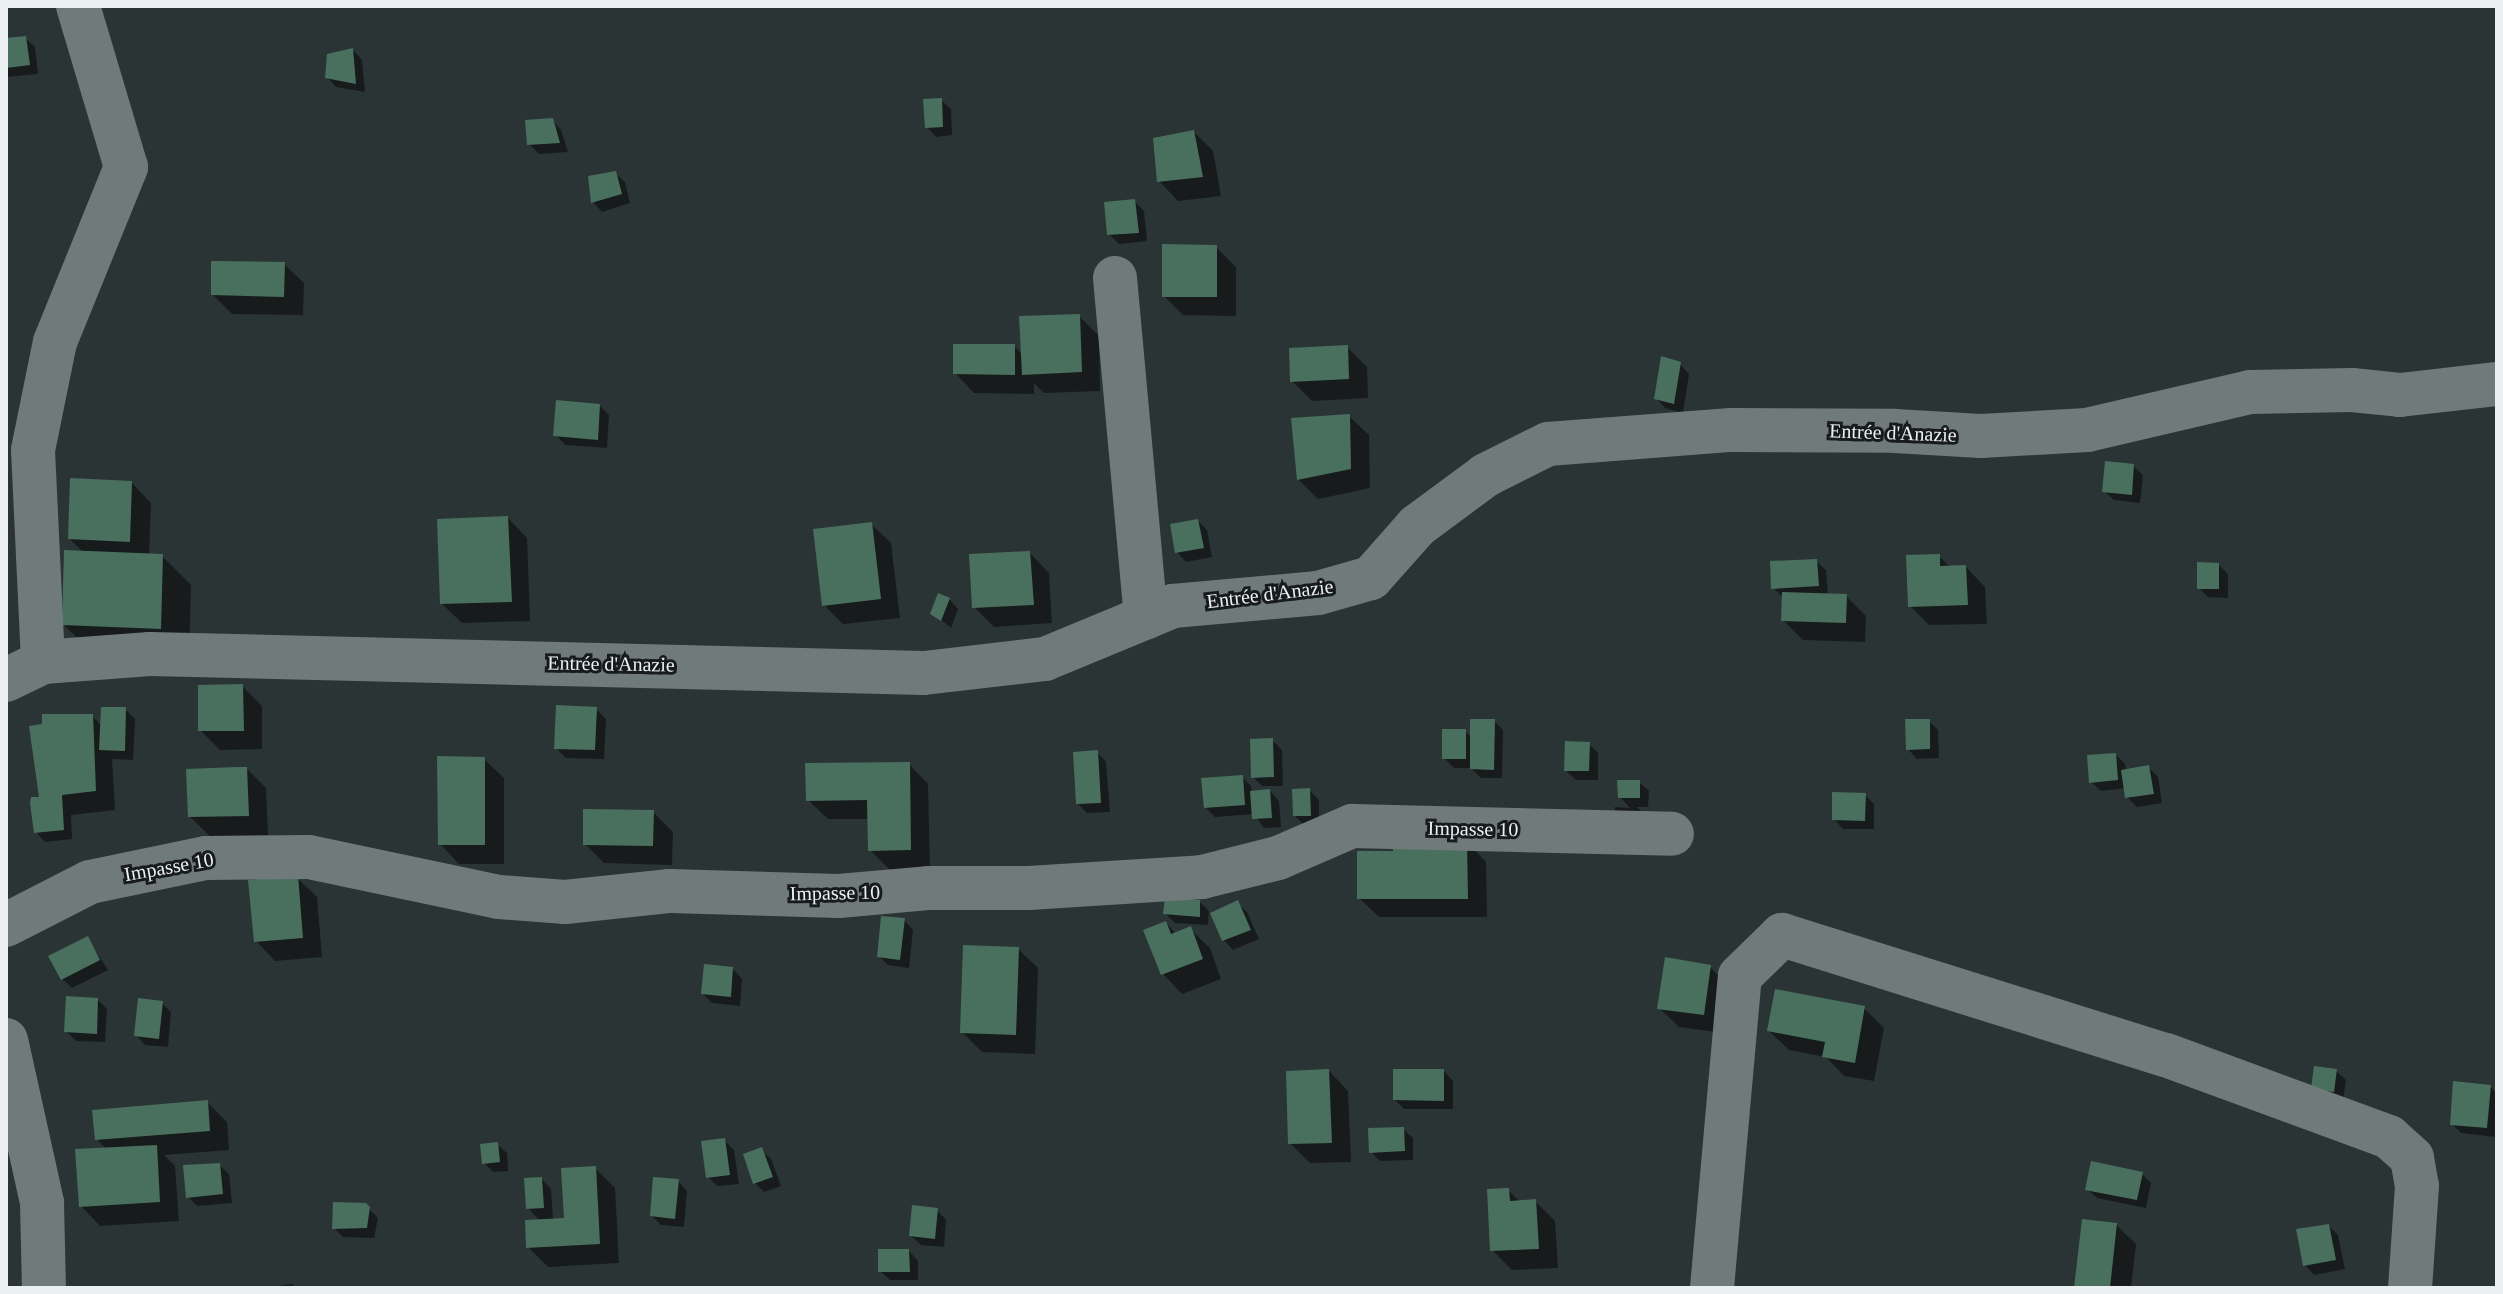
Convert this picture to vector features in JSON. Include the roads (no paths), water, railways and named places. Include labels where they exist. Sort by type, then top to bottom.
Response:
[{"type":"street","points":[[24,671],[33,450],[55,342],[126,167],[78,6]]},
{"type":"street","points":[[1115,278],[1146,618]]},
{"type":"street","name":"Entrée d'Anazie","points":[[24,671],[165,654],[924,673],[1045,659],[1173,606],[1318,593],[1371,578],[1417,526],[1486,475],[1548,444],[1731,430],[1895,431],[1981,436],[2071,431],[2250,392],[2352,390],[2400,395],[2497,384]]},
{"type":"street","name":"Impasse 10","points":[[6,925],[90,882],[206,858],[309,857],[499,897],[565,902],[670,891],[839,896],[928,888],[1029,888],[1202,877],[1278,858],[1352,826],[1672,834]]},
{"type":"street","points":[[1712,1288],[1740,976],[1782,935],[2166,1055],[2389,1137],[2412,1158],[2417,1186],[2410,1288]]},
{"type":"street","points":[[6,1040],[42,1203],[44,1288]]}]
